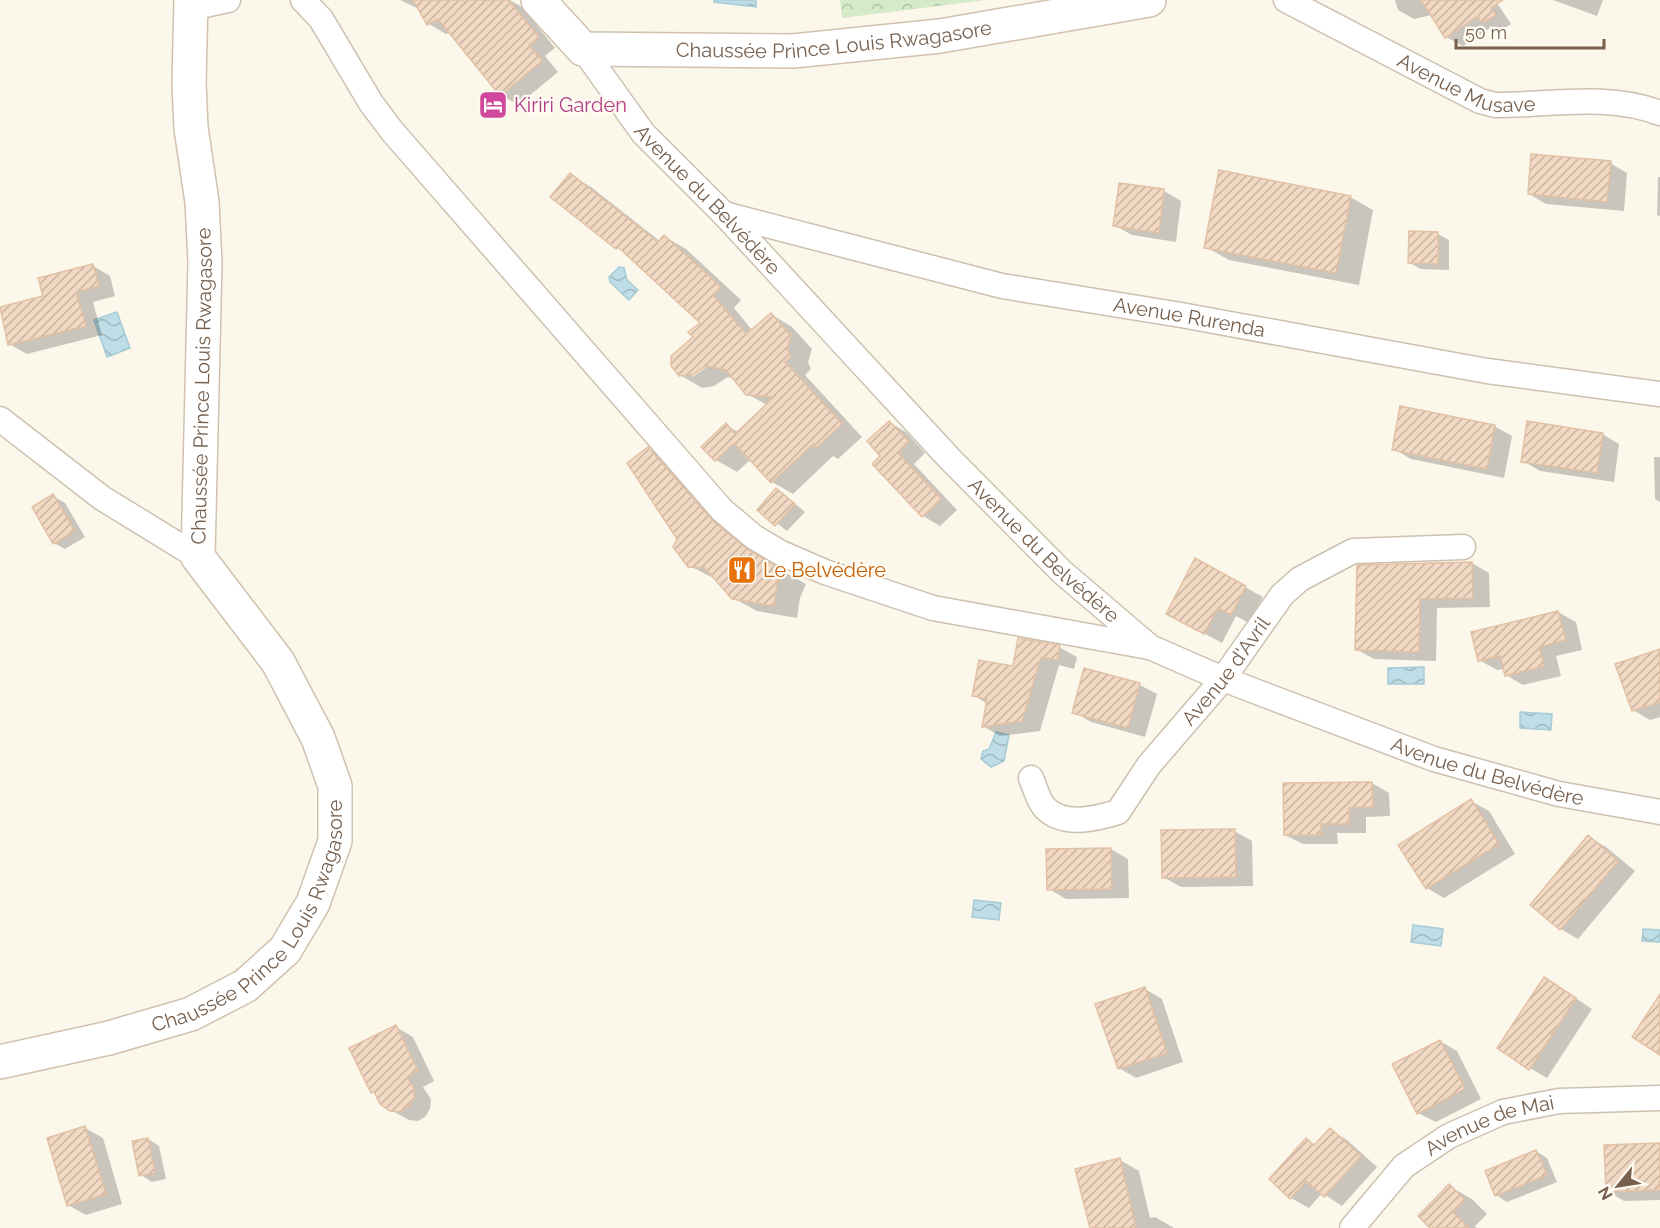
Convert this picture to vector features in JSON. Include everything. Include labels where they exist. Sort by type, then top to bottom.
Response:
[{"type":"street","points":[[191,4],[228,0]]},
{"type":"street","points":[[303,0],[321,19],[371,103],[392,131],[722,510],[754,537],[781,554],[825,572],[933,608],[1150,647]]},
{"type":"street","points":[[538,0],[583,49]]},
{"type":"street","name":"Chaussée Prince Louis Rwagasore","points":[[583,49],[793,51],[940,36],[1149,0]]},
{"type":"street","name":"Avenue Musave","points":[[1286,0],[1480,101],[1495,105],[1604,100],[1622,102],[1660,113]]},
{"type":"street","name":"Chaussée Prince Louis Rwagasore","points":[[0,1062],[109,1038],[191,1014],[245,986],[285,950],[313,903],[335,841],[334,786],[318,738],[278,662],[198,557],[204,262],[202,202],[191,128],[189,84],[191,4]]},
{"type":"street","name":"Avenue du Belvédère","points":[[583,49],[643,133],[724,214],[949,458],[1062,572],[1150,647],[1223,679],[1445,762],[1568,796],[1660,812]]},
{"type":"street","name":"Avenue Rurenda","points":[[724,214],[1002,286],[1487,370],[1660,394]]},
{"type":"street","points":[[0,419],[102,498],[198,557]]},
{"type":"street","name":"Avenue d'Avril","points":[[1031,778],[1044,807],[1058,817],[1082,820],[1118,812],[1149,765],[1223,679],[1282,596],[1300,579],[1353,551],[1463,547]]},
{"type":"street","name":"Avenue de Mai","points":[[1352,1228],[1404,1166],[1449,1136],[1503,1112],[1559,1101],[1660,1098]]},
{"type":"green space","points":[[840,0],[986,0],[842,18]]},
{"type":"water","points":[[714,0],[756,0],[756,7],[714,2]]},
{"type":"water","points":[[619,267],[624,268],[627,280],[638,290],[629,300],[610,282],[609,277]]},
{"type":"water","points":[[117,312],[130,348],[107,357],[94,320]]},
{"type":"water","points":[[1424,667],[1424,684],[1388,684],[1388,668]]},
{"type":"water","points":[[1520,712],[1552,714],[1551,730],[1520,728]]},
{"type":"water","points":[[996,732],[1009,735],[1004,761],[991,767],[981,759],[983,751],[989,749]]},
{"type":"water","points":[[974,900],[1001,903],[999,920],[972,917]]},
{"type":"water","points":[[1413,925],[1443,929],[1441,946],[1411,942]]},
{"type":"water","points":[[1643,929],[1660,930],[1660,942],[1642,941]]},
{"type":"building","points":[[413,0],[508,0],[539,37],[529,45],[542,61],[500,96],[438,19],[427,25]]},
{"type":"building","points":[[1421,0],[1503,0],[1491,8],[1496,15],[1482,23],[1478,16],[1445,38]]},
{"type":"building","points":[[1531,154],[1611,161],[1607,202],[1528,194]]},
{"type":"building","points":[[1219,170],[1351,196],[1336,273],[1204,248]]},
{"type":"building","points":[[570,173],[658,242],[664,235],[721,287],[713,295],[746,334],[771,313],[791,336],[787,349],[791,357],[785,362],[842,424],[816,448],[813,444],[771,483],[734,443],[715,461],[701,447],[726,423],[735,434],[774,397],[746,395],[726,370],[706,366],[692,375],[679,376],[671,366],[671,356],[693,337],[688,332],[700,323],[618,247],[616,249],[550,197]]},
{"type":"building","points":[[1119,183],[1164,189],[1159,233],[1113,226]]},
{"type":"building","points":[[1409,231],[1438,232],[1438,264],[1408,263]]},
{"type":"building","points":[[93,264],[99,286],[76,292],[86,326],[8,345],[0,307],[43,296],[38,278]]},
{"type":"building","points":[[1400,406],[1495,425],[1487,469],[1392,450]]},
{"type":"building","points":[[889,421],[909,442],[898,453],[941,499],[922,517],[872,464],[880,456],[867,441]]},
{"type":"building","points":[[1527,421],[1603,433],[1597,473],[1521,462]]},
{"type":"building","points":[[648,447],[713,521],[747,549],[784,570],[777,585],[774,606],[732,599],[705,568],[688,567],[673,547],[677,539],[627,463]]},
{"type":"building","points":[[776,488],[795,504],[775,526],[757,510]]},
{"type":"building","points":[[53,494],[75,531],[53,544],[32,507]]},
{"type":"building","points":[[1195,558],[1246,586],[1231,615],[1218,608],[1204,634],[1166,614]]},
{"type":"building","points":[[1472,562],[1473,598],[1420,599],[1419,652],[1355,650],[1357,565]]},
{"type":"building","points":[[1558,611],[1566,640],[1539,647],[1544,666],[1505,676],[1500,656],[1478,661],[1471,632]]},
{"type":"building","points":[[1018,638],[1060,645],[1057,660],[1041,657],[1022,721],[982,727],[987,699],[972,696],[979,660],[1013,666]]},
{"type":"building","points":[[1660,649],[1660,702],[1632,711],[1615,664]]},
{"type":"building","points":[[1084,668],[1140,683],[1128,728],[1072,713]]},
{"type":"building","points":[[1372,782],[1373,807],[1349,808],[1349,824],[1321,824],[1321,835],[1284,835],[1283,783]]},
{"type":"building","points":[[1471,799],[1499,844],[1426,889],[1398,845]]},
{"type":"building","points":[[1235,829],[1236,877],[1162,878],[1161,830]]},
{"type":"building","points":[[1588,835],[1618,861],[1560,930],[1530,905]]},
{"type":"building","points":[[1111,848],[1112,889],[1047,890],[1046,849]]},
{"type":"building","points":[[1544,977],[1576,998],[1529,1070],[1497,1048]]},
{"type":"building","points":[[1145,987],[1167,1053],[1118,1069],[1095,1004]]},
{"type":"building","points":[[1660,994],[1660,1055],[1632,1037]]},
{"type":"building","points":[[396,1025],[418,1071],[407,1077],[414,1088],[414,1098],[408,1107],[400,1112],[390,1111],[380,1104],[374,1092],[371,1093],[349,1048]]},
{"type":"building","points":[[1440,1040],[1465,1089],[1417,1114],[1392,1064]]},
{"type":"building","points":[[85,1126],[106,1194],[67,1206],[47,1138]]},
{"type":"building","points":[[1330,1128],[1361,1156],[1324,1197],[1306,1181],[1290,1199],[1269,1179],[1306,1138],[1314,1145]]},
{"type":"building","points":[[148,1138],[155,1173],[139,1176],[132,1141]]},
{"type":"building","points":[[1660,1143],[1660,1190],[1606,1192],[1604,1145]]},
{"type":"building","points":[[1536,1150],[1547,1175],[1495,1196],[1485,1171]]},
{"type":"building","points":[[1120,1158],[1136,1228],[1090,1228],[1075,1169]]},
{"type":"building","points":[[1449,1184],[1465,1200],[1453,1212],[1469,1228],[1430,1228],[1418,1216]]},
{"type":"place","name":"Kiriri Garden","points":[[493,105]]},
{"type":"place","name":"Le Belvédère","points":[[742,570]]}]
